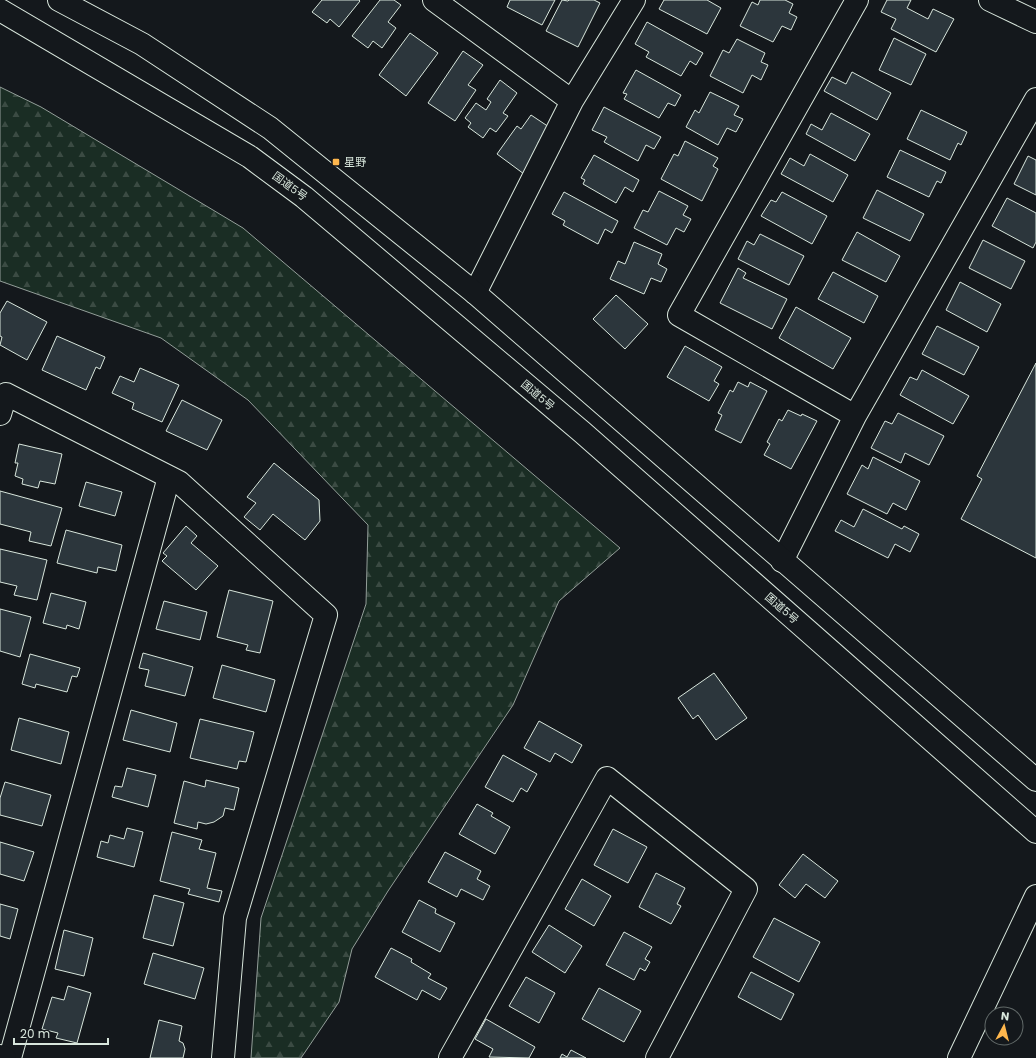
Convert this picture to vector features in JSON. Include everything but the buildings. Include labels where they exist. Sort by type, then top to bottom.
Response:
[{"type":"main road","points":[[59,0],[142,44],[270,128],[475,293],[1036,780]]},
{"type":"main road","points":[[434,0],[572,101]]},
{"type":"main road","points":[[475,293],[572,101],[634,0]]},
{"type":"main road","points":[[855,416],[679,315],[857,0]]},
{"type":"main road","points":[[990,0],[1036,22]]},
{"type":"main road","name":"国道5号","points":[[0,10],[246,155],[304,197],[582,432],[1036,832]]},
{"type":"main road","points":[[782,561],[855,416],[1036,99]]},
{"type":"main road","points":[[2,400],[179,482],[326,615],[235,918],[223,1058]]},
{"type":"main road","points":[[10,1058],[169,477]]},
{"type":"main road","points":[[450,1058],[607,778],[746,889],[657,1058]]},
{"type":"main road","points":[[959,1058],[1036,896]]},
{"type":"main road","points":[[0,1056],[5,1058]]},
{"type":"green space","points":[[0,87],[41,107],[243,228],[620,548],[559,601],[513,705],[388,891],[352,949],[339,1002],[301,1058],[251,1058],[261,918],[366,604],[368,525],[248,400],[161,338],[0,281]]},
{"type":"place","name":"星野","points":[[336,162]]}]
